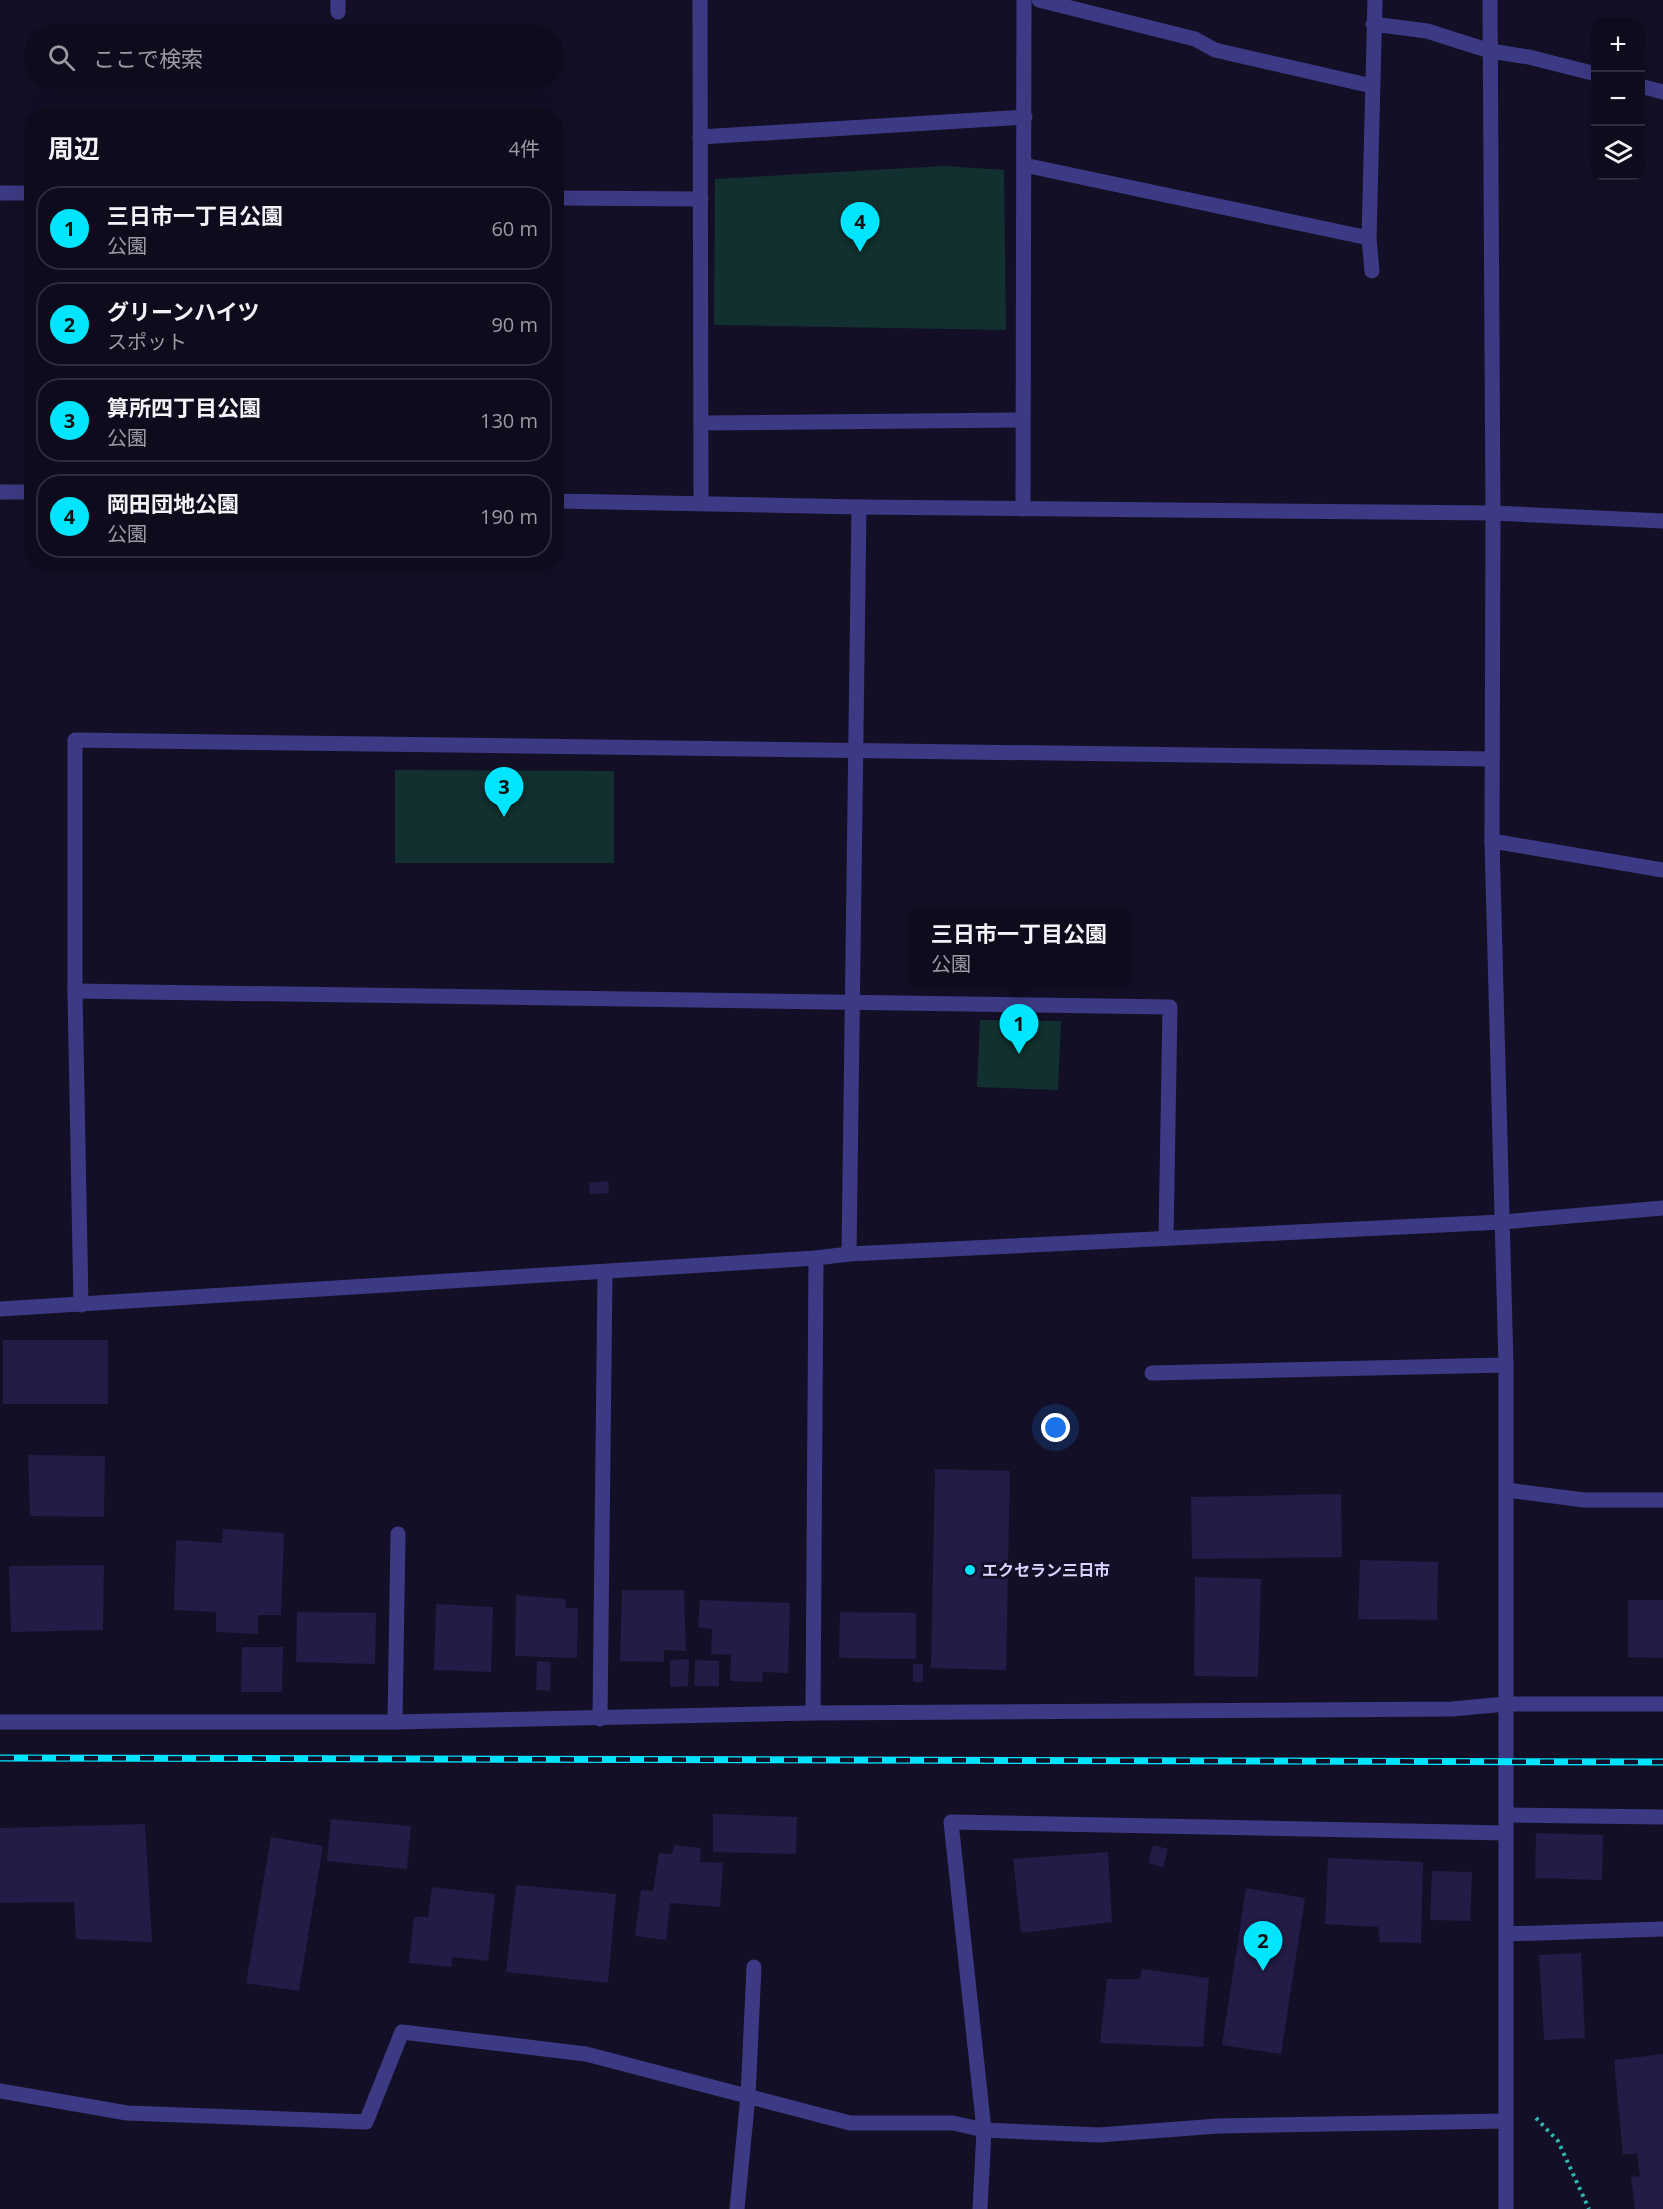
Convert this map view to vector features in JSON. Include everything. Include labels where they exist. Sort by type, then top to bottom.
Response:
[{"type":"street","points":[[700,0],[701,503]]},
{"type":"street","points":[[1023,509],[1024,0]]},
{"type":"street","points":[[1039,0],[1195,39],[1215,50],[1372,86]]},
{"type":"street","points":[[1372,271],[1369,237],[1374,0]]},
{"type":"street","points":[[1490,0],[1492,841],[1506,1365],[1507,1490],[1506,2209]]},
{"type":"street","points":[[1373,24],[1427,31],[1490,51],[1529,57],[1591,73]]},
{"type":"street","points":[[1645,87],[1663,92]]},
{"type":"street","points":[[700,137],[1024,117]]},
{"type":"street","points":[[1024,165],[1369,237]]},
{"type":"street","points":[[0,193],[24,193]]},
{"type":"street","points":[[564,198],[701,199]]},
{"type":"street","points":[[701,423],[1022,420]]},
{"type":"street","points":[[0,492],[24,492]]},
{"type":"street","points":[[564,501],[859,507],[1493,513],[1663,521]]},
{"type":"street","points":[[849,1254],[859,507]]},
{"type":"street","points":[[81,1305],[75,991],[75,740],[1492,759]]},
{"type":"street","points":[[1492,841],[1663,870]]},
{"type":"street","points":[[75,991],[1170,1007],[1166,1238]]},
{"type":"street","points":[[0,1309],[605,1273],[849,1254],[1502,1222],[1663,1208]]},
{"type":"street","points":[[813,1713],[816,1258]]},
{"type":"street","points":[[600,1719],[605,1273]]},
{"type":"street","points":[[1152,1373],[1506,1365]]},
{"type":"street","points":[[1507,1490],[1584,1500],[1663,1500]]},
{"type":"street","points":[[395,1722],[398,1534]]},
{"type":"street","points":[[0,1722],[395,1722],[813,1713],[1452,1709],[1506,1704],[1663,1704]]},
{"type":"street","points":[[1507,1815],[1663,1817]]},
{"type":"street","points":[[980,2209],[984,2130],[951,1822],[1506,1833]]},
{"type":"street","points":[[1506,1934],[1663,1929]]},
{"type":"street","points":[[737,2209],[748,2096],[754,1967]]},
{"type":"street","points":[[0,2091],[127,2113],[366,2122],[402,2032],[586,2054],[850,2123],[953,2123],[984,2130],[1099,2135],[1218,2126],[1505,2121]]},
{"type":"path","points":[[1505,2088],[1558,2141],[1589,2209]]},
{"type":"green space","points":[[945,166],[1004,170],[1006,330],[714,325],[715,179]]},
{"type":"green space","points":[[395,770],[614,771],[614,863],[395,863]]},
{"type":"green space","points":[[980,1020],[1061,1021],[1058,1090],[977,1087]]},
{"type":"building","points":[[608,1181],[609,1193],[590,1194],[589,1183]]},
{"type":"building","points":[[3,1340],[108,1340],[108,1404],[3,1404]]},
{"type":"building","points":[[28,1455],[105,1456],[104,1517],[30,1516]]},
{"type":"building","name":"エクセラン三日市","points":[[935,1469],[1010,1471],[1006,1670],[931,1668]]},
{"type":"building","points":[[1341,1494],[1342,1557],[1192,1559],[1191,1497]]},
{"type":"building","points":[[223,1529],[284,1533],[281,1615],[258,1615],[258,1634],[216,1632],[216,1612],[174,1610],[176,1540],[222,1543]]},
{"type":"building","points":[[1360,1560],[1438,1562],[1437,1620],[1358,1619]]},
{"type":"building","points":[[104,1565],[103,1630],[11,1632],[9,1566]]},
{"type":"building","points":[[1195,1577],[1261,1579],[1258,1677],[1194,1676]]},
{"type":"building","points":[[622,1590],[684,1590],[686,1651],[664,1650],[664,1662],[620,1661]]},
{"type":"building","points":[[516,1595],[565,1599],[566,1608],[578,1608],[577,1658],[515,1656]]},
{"type":"building","points":[[700,1600],[790,1603],[788,1673],[763,1672],[762,1682],[730,1681],[731,1655],[711,1654],[712,1629],[698,1627]]},
{"type":"building","points":[[1628,1600],[1663,1600],[1663,1658],[1628,1657]]},
{"type":"building","points":[[436,1604],[493,1607],[491,1672],[434,1670]]},
{"type":"building","points":[[297,1612],[376,1613],[375,1664],[296,1662]]},
{"type":"building","points":[[840,1612],[916,1613],[916,1659],[839,1658]]},
{"type":"building","points":[[242,1647],[283,1647],[282,1692],[241,1692]]},
{"type":"building","points":[[689,1659],[688,1686],[670,1687],[670,1660]]},
{"type":"building","points":[[695,1660],[719,1661],[719,1686],[694,1686]]},
{"type":"building","points":[[537,1661],[551,1662],[550,1691],[536,1690]]},
{"type":"building","points":[[913,1664],[923,1664],[923,1682],[913,1682]]},
{"type":"building","points":[[713,1814],[797,1817],[796,1854],[713,1852]]},
{"type":"building","points":[[331,1819],[411,1826],[407,1869],[327,1861]]},
{"type":"building","points":[[145,1824],[152,1942],[76,1939],[74,1902],[0,1903],[0,1828]]},
{"type":"building","points":[[1536,1833],[1603,1835],[1602,1880],[1535,1878]]},
{"type":"building","points":[[271,1837],[323,1846],[299,1991],[246,1983]]},
{"type":"building","points":[[674,1845],[701,1848],[700,1862],[723,1863],[720,1907],[670,1903],[666,1940],[635,1936],[641,1890],[653,1891],[659,1853],[672,1854]]},
{"type":"building","points":[[1153,1845],[1168,1849],[1163,1867],[1148,1863]]},
{"type":"building","points":[[1108,1852],[1112,1922],[1021,1933],[1013,1859]]},
{"type":"building","points":[[1328,1858],[1423,1862],[1421,1943],[1380,1942],[1378,1927],[1325,1924]]},
{"type":"building","points":[[1432,1871],[1472,1872],[1470,1921],[1430,1920]]},
{"type":"building","points":[[516,1885],[616,1894],[608,1983],[506,1972]]},
{"type":"building","points":[[432,1887],[495,1894],[488,1961],[453,1957],[451,1967],[409,1963],[414,1917],[428,1917]]},
{"type":"building","points":[[1246,1888],[1305,1898],[1281,2054],[1222,2045]]},
{"type":"building","points":[[1581,1953],[1585,2038],[1544,2040],[1539,1955]]},
{"type":"building","points":[[1142,1969],[1209,1978],[1203,2047],[1100,2043],[1107,1979],[1139,1979]]},
{"type":"building","points":[[1663,2054],[1663,2209],[1635,2209],[1631,2177],[1640,2176],[1637,2153],[1623,2155],[1614,2060]]},
{"type":"railway","points":[[0,1758],[1663,1762]]},
{"type":"place","name":"岡田団地公園","points":[[860,252]]},
{"type":"place","name":"算所四丁目公園","points":[[504,817]]},
{"type":"place","name":"三日市一丁目公園","points":[[1019,1054]]},
{"type":"place","name":"エクセラン三日市","points":[[970,1570]]},
{"type":"place","name":"グリーンハイツ","points":[[1263,1971]]}]
